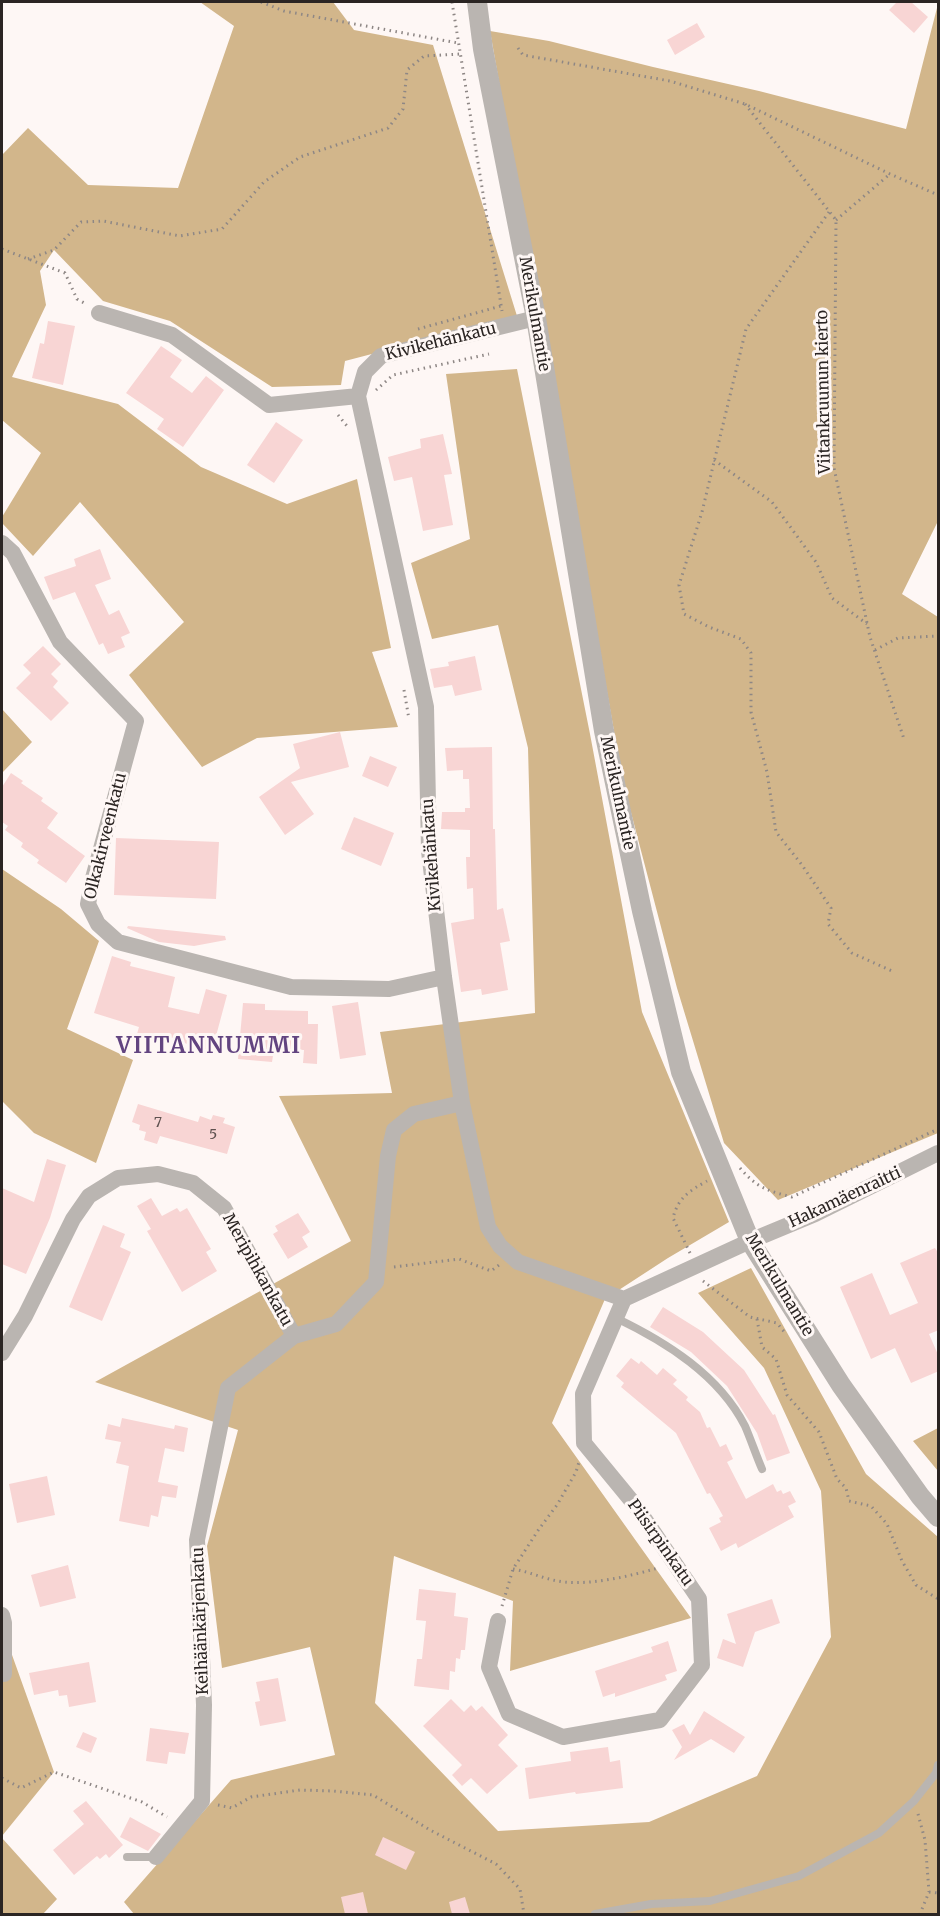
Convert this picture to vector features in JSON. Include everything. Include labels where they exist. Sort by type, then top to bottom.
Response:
[{"type":"street","name":"Merikulmantie","points":[[477,2],[483,49],[536,318],[604,731],[642,911],[681,1072],[750,1240],[841,1385],[920,1496],[939,1517]]},
{"type":"street","points":[[99,313],[172,335],[269,405],[358,396]]},
{"type":"street","name":"Kivikehänkatu","points":[[536,318],[381,356],[365,372],[358,396],[426,707],[429,851],[444,977],[462,1103],[488,1227],[500,1246],[518,1262],[624,1299]]},
{"type":"street","name":"Olkakirveenkatu","points":[[2,543],[13,553],[60,642],[136,720],[88,904],[98,924],[118,942],[291,987],[389,989],[444,977]]},
{"type":"street","name":"Keihäänkärjenkatu","points":[[202,1802],[204,1705],[197,1540],[228,1388],[294,1336],[336,1324],[376,1281],[388,1156],[394,1130],[414,1114],[462,1103]]},
{"type":"street","name":"Hakamäenraitti","points":[[750,1240],[815,1214],[939,1153]]},
{"type":"street","name":"Meripihkankatu","points":[[2,1353],[25,1316],[73,1219],[89,1196],[118,1178],[158,1174],[194,1183],[224,1208],[294,1336]]},
{"type":"street","points":[[584,1443],[583,1394],[624,1299],[750,1240]]},
{"type":"street","name":"Piisirpinkatu","points":[[498,1621],[489,1668],[509,1714],[563,1737],[660,1720],[702,1665],[699,1599],[635,1505],[584,1443]]},
{"type":"street","points":[[2,1615],[4,1674]]},
{"type":"street","points":[[156,1857],[202,1802]]},
{"type":"lane","points":[[616,1318],[644,1331],[687,1359],[720,1389],[744,1425],[762,1469]]},
{"type":"lane","points":[[595,1914],[651,1904],[710,1901],[799,1876],[879,1833],[914,1801],[936,1773],[939,1765]]},
{"type":"lane","points":[[127,1857],[156,1857]]},
{"type":"path","points":[[261,2],[284,11],[483,49]]},
{"type":"path","points":[[452,2],[505,326]]},
{"type":"path","points":[[518,48],[523,55],[670,81],[745,104],[939,195]]},
{"type":"path","points":[[28,259],[54,250],[81,222],[103,221],[180,236],[222,229],[264,182],[300,157],[388,128],[403,109],[407,70],[424,56],[460,54]]},
{"type":"path","points":[[745,104],[836,220],[890,174]]},
{"type":"path","points":[[829,212],[746,329],[702,512],[679,585],[684,614],[709,627],[741,639],[751,653],[751,712],[767,772],[776,832],[831,908],[828,924],[852,953],[892,971]]},
{"type":"path","name":"Viitankruunun kierto","points":[[836,220],[834,468],[868,624],[904,739]]},
{"type":"path","points":[[2,249],[65,273],[77,299],[99,313]]},
{"type":"path","points":[[375,391],[393,375],[489,354]]},
{"type":"path","points":[[338,414],[349,428]]},
{"type":"path","points":[[714,460],[772,502],[816,562],[832,598],[868,624]]},
{"type":"path","points":[[875,650],[898,638],[939,636]]},
{"type":"path","points":[[404,687],[409,723]]},
{"type":"path","points":[[691,1256],[673,1218],[676,1205],[691,1190],[722,1174],[739,1167],[751,1181],[767,1191],[792,1197],[939,1129]]},
{"type":"path","points":[[377,1268],[459,1259],[491,1271],[503,1262]]},
{"type":"path","points":[[701,1279],[750,1317],[777,1323],[788,1336]]},
{"type":"path","points":[[757,1319],[762,1347],[776,1359],[788,1395],[819,1432],[837,1479],[846,1488],[849,1501],[871,1506],[886,1524],[902,1561],[916,1585],[939,1599]]},
{"type":"path","points":[[498,1621],[513,1569],[557,1505],[576,1472],[584,1443]]},
{"type":"path","points":[[513,1569],[542,1578],[582,1582],[625,1576],[674,1563]]},
{"type":"path","points":[[2,1778],[21,1788],[54,1772],[142,1802],[182,1826]]},
{"type":"path","points":[[202,1802],[232,1808],[250,1797],[300,1790],[373,1795],[430,1830],[496,1864],[520,1889],[524,1914]]},
{"type":"path","points":[[914,1801],[925,1840],[929,1892],[920,1914]]},
{"type":"path","points":[[929,1892],[939,1893]]},
{"type":"shaded area","points":[[200,2],[333,2],[354,30],[433,45],[517,316],[345,361],[341,385],[272,387],[170,321],[103,301],[54,250],[40,271],[46,305],[12,377],[118,404],[201,467],[287,504],[357,479],[391,648],[372,652],[398,727],[257,738],[202,767],[129,675],[184,622],[80,502],[33,556],[2,523],[2,517],[41,453],[2,420],[2,155],[28,128],[88,185],[178,188],[234,26]]},
{"type":"shaded area","points":[[938,4],[938,521],[902,594],[938,617],[938,1133],[778,1200],[724,1143],[677,988],[623,782],[490,31],[549,41],[906,129]]},
{"type":"shaded area","points":[[517,369],[590,734],[642,1012],[729,1222],[605,1299],[552,1423],[691,1618],[510,1671],[513,1601],[394,1556],[375,1703],[498,1831],[649,1822],[757,1776],[831,1637],[821,1491],[764,1368],[698,1293],[751,1268],[866,1474],[938,1537],[938,1914],[134,1914],[124,1902],[231,1780],[335,1755],[310,1647],[222,1668],[207,1546],[238,1430],[95,1382],[351,1241],[279,1096],[392,1093],[380,1032],[535,1013],[528,748],[498,625],[432,639],[411,563],[470,539],[446,374]]},
{"type":"shaded area","points":[[2,709],[32,742],[2,773]]},
{"type":"shaded area","points":[[2,869],[61,909],[99,941],[67,1029],[133,1060],[96,1163],[34,1133],[2,1101]]},
{"type":"shaded area","points":[[938,1428],[938,1471],[913,1441]]},
{"type":"shaded area","points":[[2,1627],[54,1772],[2,1836]]},
{"type":"shaded area","points":[[2,1838],[57,1899],[43,1914],[2,1914]]},
{"type":"building","points":[[897,2],[911,2],[928,17],[914,33],[889,10]]},
{"type":"building","points":[[697,23],[705,37],[675,55],[667,40]]},
{"type":"building","points":[[48,321],[75,326],[63,385],[32,378],[40,343],[44,344]]},
{"type":"building","points":[[161,346],[182,360],[170,377],[192,393],[206,376],[224,390],[183,447],[157,429],[164,419],[126,393]]},
{"type":"building","points":[[276,422],[303,440],[274,483],[247,465]]},
{"type":"building","points":[[443,434],[452,474],[444,475],[453,525],[423,531],[412,477],[394,481],[388,457],[421,448],[420,439]]},
{"type":"building","points":[[100,549],[111,579],[95,585],[109,615],[119,610],[130,633],[121,637],[125,647],[108,654],[103,643],[99,645],[75,592],[53,600],[44,577],[76,566],[74,559]]},
{"type":"building","points":[[43,646],[61,664],[51,674],[58,681],[53,687],[69,703],[51,721],[16,688],[31,673],[23,665]]},
{"type":"building","points":[[475,656],[482,690],[455,696],[452,685],[434,688],[430,669],[449,666],[448,662]]},
{"type":"building","points":[[340,732],[349,767],[291,782],[314,814],[285,835],[259,797],[300,768],[293,744]]},
{"type":"building","points":[[492,747],[497,910],[503,908],[510,941],[500,943],[508,990],[482,995],[481,989],[461,992],[451,923],[474,919],[473,888],[467,889],[466,857],[470,857],[470,830],[441,829],[442,812],[465,812],[465,808],[470,808],[469,779],[463,779],[463,770],[447,771],[445,748]]},
{"type":"building","points":[[370,756],[397,767],[388,787],[362,776]]},
{"type":"building","points":[[11,773],[43,798],[41,801],[58,813],[47,828],[85,856],[66,883],[37,863],[39,860],[21,847],[23,843],[5,830],[8,826],[2,822],[2,787]]},
{"type":"building","points":[[354,817],[394,833],[381,866],[341,849]]},
{"type":"building","points":[[116,838],[219,842],[216,899],[114,895]]},
{"type":"building","points":[[128,926],[225,936],[226,940],[194,946],[159,942],[127,928]]},
{"type":"building","points":[[112,956],[131,962],[130,966],[175,977],[168,1007],[199,1014],[206,989],[227,995],[212,1051],[155,1034],[154,1039],[137,1034],[139,1027],[94,1013]]},
{"type":"building","points":[[358,1002],[366,1055],[340,1059],[332,1006]]},
{"type":"building","points":[[243,1003],[265,1004],[265,1010],[308,1011],[308,1024],[318,1024],[317,1064],[303,1063],[304,1050],[274,1049],[272,1062],[238,1059]]},
{"type":"building","points":[[138,1104],[198,1122],[200,1116],[211,1120],[213,1115],[225,1118],[223,1123],[235,1127],[227,1154],[160,1136],[157,1144],[144,1140],[146,1132],[139,1130],[140,1125],[132,1122]]},
{"type":"building","points":[[47,1159],[66,1165],[50,1218],[26,1274],[2,1264],[2,1188],[34,1202]]},
{"type":"building","points":[[151,1198],[162,1216],[177,1208],[180,1212],[187,1208],[211,1249],[206,1252],[217,1271],[182,1292],[147,1231],[151,1229],[137,1206]]},
{"type":"building","points":[[298,1213],[310,1232],[302,1237],[308,1247],[288,1259],[273,1234],[278,1231],[275,1226]]},
{"type":"building","points":[[103,1225],[125,1234],[120,1247],[131,1252],[102,1321],[69,1307]]},
{"type":"building","points":[[935,1248],[939,1254],[939,1330],[929,1334],[939,1357],[939,1371],[911,1383],[895,1348],[871,1359],[840,1287],[872,1273],[890,1315],[918,1303],[900,1263]]},
{"type":"building","points":[[663,1307],[703,1332],[744,1370],[773,1415],[775,1414],[790,1453],[767,1461],[757,1433],[727,1386],[691,1352],[650,1327]]},
{"type":"building","points":[[631,1358],[639,1364],[641,1361],[657,1375],[663,1368],[677,1380],[673,1384],[700,1412],[707,1428],[710,1427],[720,1447],[726,1444],[733,1459],[727,1462],[746,1499],[773,1484],[777,1492],[781,1490],[783,1494],[790,1491],[796,1502],[788,1506],[794,1517],[738,1548],[736,1543],[721,1551],[709,1528],[721,1522],[719,1518],[723,1516],[710,1493],[707,1494],[676,1433],[621,1387],[624,1383],[616,1376]]},
{"type":"building","points":[[122,1418],[174,1429],[175,1425],[188,1428],[184,1452],[165,1448],[158,1482],[178,1486],[176,1498],[162,1496],[158,1517],[151,1515],[149,1527],[119,1521],[129,1466],[116,1463],[121,1442],[105,1439],[108,1424],[120,1427]]},
{"type":"building","points":[[47,1476],[55,1515],[17,1523],[9,1484]]},
{"type":"building","points":[[68,1565],[76,1598],[40,1607],[31,1575]]},
{"type":"building","points":[[419,1589],[456,1593],[454,1616],[468,1618],[465,1650],[461,1650],[460,1659],[456,1658],[455,1672],[450,1671],[449,1690],[414,1686],[417,1659],[422,1659],[426,1621],[416,1620]]},
{"type":"building","points":[[772,1599],[780,1623],[755,1632],[743,1667],[717,1658],[723,1639],[736,1644],[727,1614]]},
{"type":"building","points":[[668,1641],[677,1671],[665,1675],[667,1680],[615,1697],[615,1693],[603,1697],[595,1671],[653,1652],[651,1647]]},
{"type":"building","points":[[89,1662],[96,1702],[69,1707],[67,1695],[59,1696],[58,1690],[34,1695],[29,1673]]},
{"type":"building","points":[[278,1678],[286,1721],[260,1726],[255,1702],[260,1701],[256,1682]]},
{"type":"building","points":[[451,1699],[464,1712],[471,1705],[476,1711],[482,1706],[508,1735],[498,1745],[518,1766],[487,1794],[471,1778],[462,1786],[452,1775],[462,1765],[423,1726]]},
{"type":"building","points":[[704,1711],[745,1737],[734,1753],[711,1739],[674,1760],[682,1747],[672,1730],[684,1724],[690,1735]]},
{"type":"building","points":[[150,1728],[189,1733],[185,1754],[169,1752],[167,1764],[146,1761]]},
{"type":"building","points":[[83,1732],[97,1738],[91,1753],[76,1747]]},
{"type":"building","points":[[608,1747],[610,1762],[620,1760],[623,1788],[529,1799],[525,1768],[571,1761],[570,1752]]},
{"type":"building","points":[[86,1801],[123,1845],[109,1858],[106,1854],[100,1859],[97,1856],[74,1875],[53,1850],[84,1824],[73,1811]]},
{"type":"building","points":[[130,1817],[161,1834],[148,1851],[120,1837]]},
{"type":"building","points":[[383,1837],[415,1852],[406,1870],[375,1855]]},
{"type":"building","points":[[363,1892],[368,1914],[345,1914],[341,1897]]},
{"type":"building","points":[[465,1897],[470,1914],[452,1914],[449,1902]]},
{"type":"district","name":"VIITANNUMMI","points":[[209,1047]]}]
